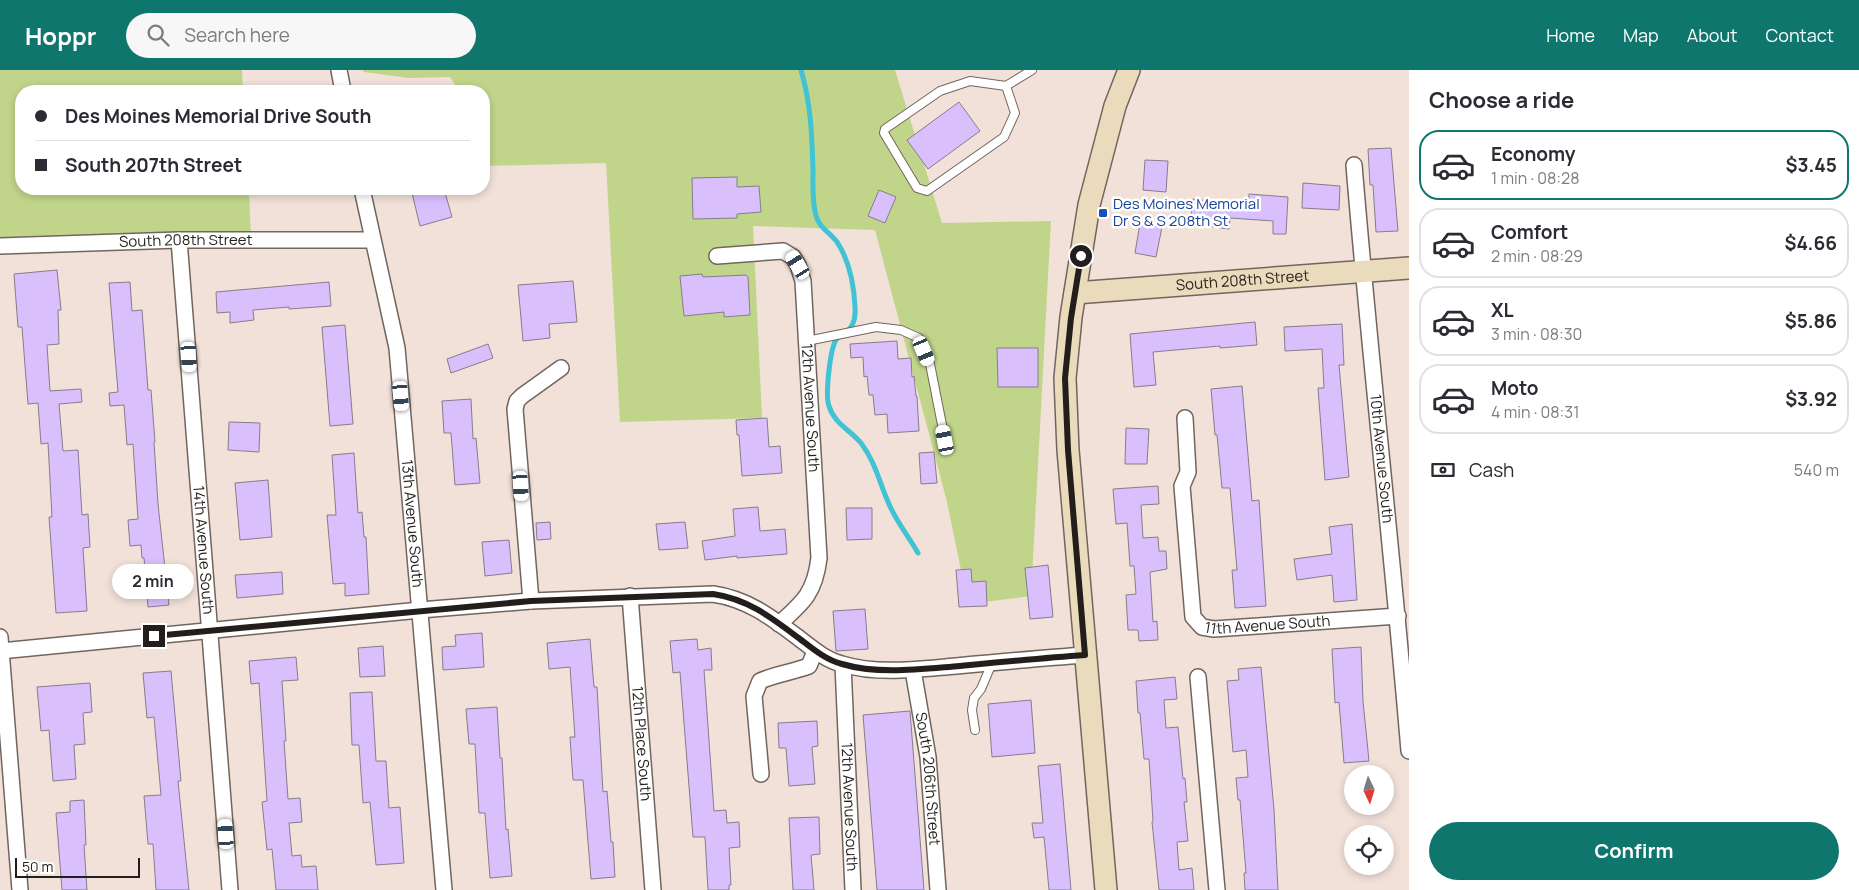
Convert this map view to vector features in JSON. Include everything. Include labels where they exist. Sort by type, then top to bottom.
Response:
[{"type":"main road","points":[[1106,890],[1068,450],[1065,378],[1075,293],[1089,205],[1114,106],[1129,70]]},
{"type":"main road","name":"South 208th Street","points":[[1075,293],[1409,268]]},
{"type":"street","points":[[339,70],[342,85]]},
{"type":"street","name":"10th Avenue South","points":[[1354,165],[1362,272],[1398,616],[1409,751]]},
{"type":"street","name":"13th Avenue South","points":[[363,195],[397,348],[444,890]]},
{"type":"street","name":"South 208th Street","points":[[0,246],[179,240],[372,240]]},
{"type":"street","name":"14th Avenue South","points":[[179,240],[230,890]]},
{"type":"street","name":"12th Avenue South","points":[[717,256],[783,251],[793,256],[803,281],[819,558],[817,572],[809,594],[779,624]]},
{"type":"street","points":[[531,601],[515,409],[517,401],[522,396],[561,368]]},
{"type":"street","name":"11th Avenue South","points":[[1185,418],[1188,472],[1182,486],[1193,617],[1202,627],[1214,629],[1398,616]]},
{"type":"street","points":[[20,890],[0,646],[211,630],[531,601],[713,594],[731,596],[749,604],[815,651],[843,665],[877,670],[913,670],[1085,655]]},
{"type":"street","name":"12th Place South","points":[[630,596],[653,890]]},
{"type":"street","points":[[761,774],[754,696],[760,681],[773,675],[809,666],[815,651]]},
{"type":"street","name":"12th Avenue South","points":[[843,665],[853,890]]},
{"type":"street","name":"South 206th Street","points":[[913,670],[928,757],[938,890]]},
{"type":"street","points":[[1198,677],[1217,890]]},
{"type":"lane","points":[[1006,86],[1015,113],[1004,137],[927,191],[917,188],[884,133],[884,129],[940,91],[970,81],[1006,86],[1032,70]]},
{"type":"lane","points":[[807,341],[876,327],[901,330],[919,338],[930,364],[945,440]]},
{"type":"lane","points":[[975,730],[972,710],[974,698],[981,689],[992,663]]},
{"type":"green space","points":[[0,70],[242,70],[243,85],[15,85],[15,195],[249,195],[251,239],[0,246]]},
{"type":"green space","points":[[363,70],[895,70],[942,223],[1051,221],[1031,596],[968,604],[947,502],[875,230],[753,226],[762,418],[620,422],[606,163],[490,166],[490,85],[455,85],[450,77],[409,78],[364,72]]},
{"type":"building","points":[[959,102],[980,131],[928,169],[907,140]]},
{"type":"building","points":[[1391,148],[1398,231],[1376,232],[1373,185],[1370,185],[1368,149]]},
{"type":"building","points":[[1145,160],[1168,161],[1166,192],[1143,190]]},
{"type":"building","points":[[737,177],[737,187],[759,186],[761,212],[737,214],[737,218],[693,219],[692,178]]},
{"type":"building","points":[[1303,183],[1340,186],[1339,210],[1302,208]]},
{"type":"building","points":[[879,190],[896,197],[885,223],[868,216]]},
{"type":"building","points":[[1249,194],[1288,197],[1286,234],[1273,234],[1273,221],[1230,218],[1229,229],[1190,224],[1193,199],[1248,206]]},
{"type":"building","points":[[412,195],[446,195],[452,217],[420,226]]},
{"type":"building","points":[[1140,223],[1162,227],[1156,257],[1135,253]]},
{"type":"building","points":[[57,270],[61,310],[58,310],[59,344],[47,345],[50,391],[81,389],[82,402],[59,404],[63,451],[78,450],[82,515],[88,514],[90,547],[83,548],[87,611],[56,613],[49,517],[52,517],[48,443],[41,444],[38,403],[28,404],[22,327],[18,327],[14,274]]},
{"type":"building","points":[[702,274],[703,277],[746,275],[748,277],[750,315],[724,317],[724,312],[684,316],[680,276]]},
{"type":"building","points":[[573,281],[577,322],[549,324],[550,338],[523,341],[518,285]]},
{"type":"building","points":[[130,282],[132,311],[142,310],[148,390],[151,390],[158,504],[169,605],[148,607],[144,558],[142,558],[141,545],[130,546],[128,520],[138,519],[133,444],[127,445],[124,405],[110,406],[109,393],[118,392],[109,283]]},
{"type":"building","points":[[329,282],[331,306],[253,310],[254,320],[230,323],[230,312],[217,313],[216,292]]},
{"type":"building","points":[[1255,322],[1257,345],[1153,352],[1156,385],[1134,387],[1130,334]]},
{"type":"building","points":[[1342,324],[1344,365],[1339,365],[1349,477],[1325,480],[1318,388],[1324,388],[1322,349],[1285,351],[1284,327]]},
{"type":"building","points":[[345,325],[353,424],[330,426],[322,327]]},
{"type":"building","points":[[897,341],[898,359],[911,358],[912,377],[914,376],[917,396],[919,431],[888,433],[887,414],[875,415],[873,395],[869,395],[867,376],[864,377],[863,357],[851,358],[850,344]]},
{"type":"building","points":[[488,344],[493,358],[451,373],[447,359]]},
{"type":"building","points":[[997,348],[1038,348],[1038,387],[998,387]]},
{"type":"building","points":[[1242,386],[1252,501],[1259,500],[1266,606],[1235,608],[1232,570],[1237,570],[1230,488],[1222,488],[1211,389]]},
{"type":"building","points":[[471,399],[473,439],[476,438],[480,483],[455,485],[451,433],[444,433],[442,401]]},
{"type":"building","points":[[767,418],[769,447],[780,446],[782,473],[742,476],[736,420]]},
{"type":"building","points":[[229,422],[260,423],[259,452],[228,450]]},
{"type":"building","points":[[1126,428],[1149,429],[1147,464],[1125,464]]},
{"type":"building","points":[[934,452],[937,483],[921,484],[919,453]]},
{"type":"building","points":[[354,453],[358,513],[362,512],[364,537],[366,537],[369,594],[345,596],[345,583],[333,584],[327,515],[336,515],[332,455]]},
{"type":"building","points":[[268,480],[272,537],[240,540],[235,483]]},
{"type":"building","points":[[1158,486],[1159,504],[1141,505],[1143,538],[1158,537],[1159,551],[1166,551],[1167,569],[1150,572],[1153,622],[1157,621],[1158,640],[1139,641],[1138,630],[1128,630],[1126,595],[1136,594],[1134,566],[1130,566],[1127,523],[1116,524],[1113,489]]},
{"type":"building","points":[[758,507],[760,531],[785,529],[787,554],[737,558],[737,556],[705,560],[702,541],[735,536],[733,509]]},
{"type":"building","points":[[846,508],[872,508],[872,539],[847,540]]},
{"type":"building","points":[[550,522],[551,539],[537,540],[536,523]]},
{"type":"building","points":[[685,522],[688,548],[659,550],[656,524]]},
{"type":"building","points":[[1352,524],[1357,600],[1334,602],[1332,575],[1297,580],[1294,559],[1332,554],[1329,527]]},
{"type":"building","points":[[509,540],[512,573],[485,576],[482,542]]},
{"type":"building","points":[[1048,565],[1053,617],[1030,619],[1025,568]]},
{"type":"building","points":[[971,569],[972,582],[986,581],[987,606],[959,607],[956,570]]},
{"type":"building","points":[[282,572],[283,594],[237,598],[235,575]]},
{"type":"building","points":[[865,609],[868,649],[836,651],[833,611]]},
{"type":"building","points":[[482,633],[484,667],[443,670],[442,647],[456,646],[455,635]]},
{"type":"building","points":[[590,639],[594,687],[597,687],[603,792],[607,791],[615,877],[591,879],[583,780],[573,780],[570,737],[575,737],[570,667],[549,669],[547,643]]},
{"type":"building","points":[[697,639],[698,650],[711,648],[712,670],[704,670],[714,811],[726,810],[727,823],[739,822],[740,847],[729,848],[731,885],[729,885],[729,890],[708,890],[705,837],[693,837],[680,672],[673,673],[670,641]]},
{"type":"building","points":[[383,646],[385,676],[360,677],[358,648]]},
{"type":"building","points":[[1361,647],[1363,701],[1369,761],[1344,763],[1339,702],[1335,703],[1332,649]]},
{"type":"building","points":[[296,657],[298,680],[282,681],[288,799],[300,798],[302,822],[289,823],[292,856],[301,855],[302,867],[316,866],[318,890],[276,890],[272,849],[267,850],[262,802],[267,801],[259,683],[251,684],[249,661]]},
{"type":"building","points":[[1261,667],[1274,810],[1278,890],[1245,890],[1244,873],[1246,873],[1240,800],[1238,800],[1236,778],[1248,777],[1246,750],[1233,752],[1227,681],[1239,680],[1238,669]]},
{"type":"building","points":[[171,671],[181,781],[178,781],[189,890],[156,890],[153,844],[148,844],[144,796],[161,795],[154,717],[147,718],[143,673]]},
{"type":"building","points":[[1175,677],[1177,699],[1164,700],[1166,728],[1178,727],[1183,779],[1185,778],[1187,802],[1184,802],[1188,841],[1177,842],[1179,870],[1192,868],[1194,890],[1159,890],[1152,822],[1149,759],[1144,759],[1140,713],[1138,713],[1136,681]]},
{"type":"building","points":[[90,683],[92,712],[83,713],[85,744],[74,745],[76,779],[53,781],[49,730],[41,731],[37,687]]},
{"type":"building","points":[[372,692],[376,761],[386,761],[389,808],[400,807],[404,863],[376,865],[370,802],[363,803],[359,745],[352,745],[350,693]]},
{"type":"building","points":[[1031,700],[1035,753],[992,757],[988,704]]},
{"type":"building","points":[[497,707],[506,830],[508,829],[512,876],[490,878],[485,813],[479,813],[475,744],[469,744],[466,709]]},
{"type":"building","points":[[910,711],[924,890],[877,890],[863,715]]},
{"type":"building","points":[[817,721],[818,746],[812,747],[815,784],[789,786],[786,748],[779,748],[778,723]]},
{"type":"building","points":[[1060,764],[1071,890],[1049,890],[1044,837],[1034,838],[1032,823],[1043,823],[1038,766]]},
{"type":"building","points":[[84,800],[87,890],[62,890],[56,813],[70,812],[70,801]]},
{"type":"building","points":[[819,817],[820,854],[811,855],[814,890],[793,890],[789,818]]},
{"type":"waterway","points":[[801,70],[810,120],[813,194],[816,216],[820,224],[837,242],[845,257],[852,282],[854,299],[854,322],[851,328],[837,339],[832,353],[828,383],[829,406],[835,417],[857,438],[866,450],[892,510],[918,553]]},
{"type":"place","name":"Des Moines Memorial Dr S & S 208th St","points":[[1103,213]]},
{"type":"route","points":[[154,636],[531,601],[713,594],[731,596],[749,604],[815,651],[843,665],[877,670],[913,670],[1085,655],[1068,450],[1065,378],[1071,318],[1081,256]]}]
